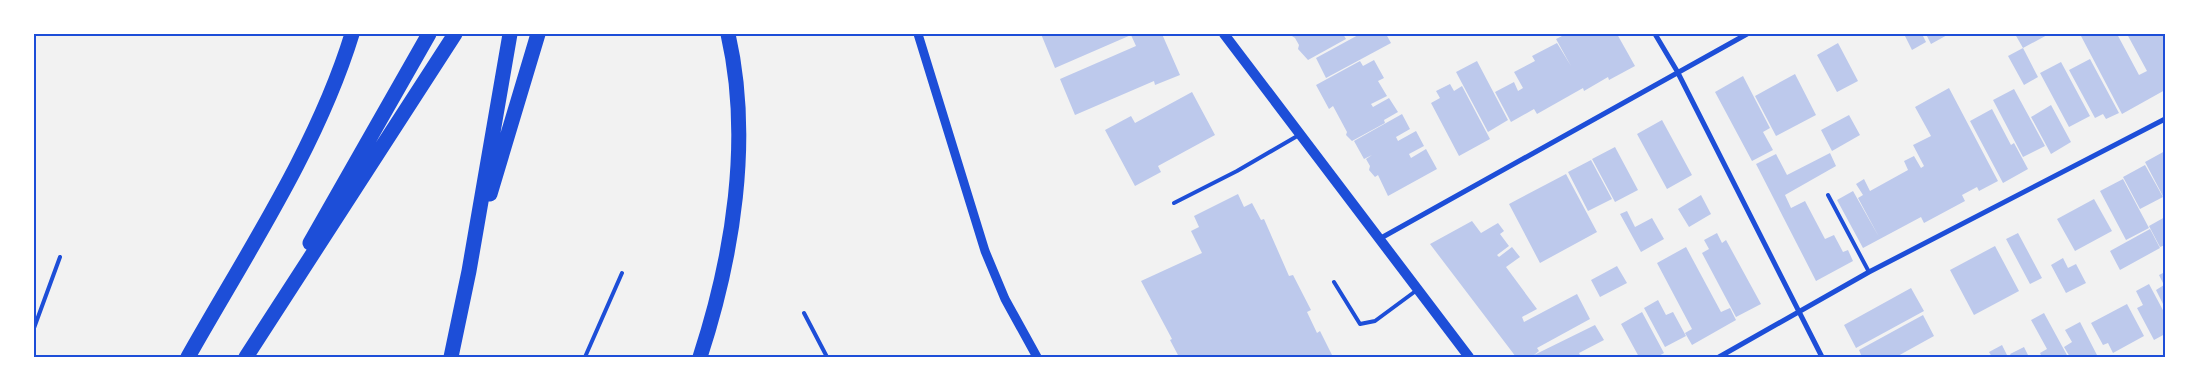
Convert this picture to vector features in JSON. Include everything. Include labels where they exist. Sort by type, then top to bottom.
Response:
[{"type":"highway","points":[[188,357],[308,142],[352,34]]},
{"type":"highway","points":[[245,357],[430,34]]},
{"type":"highway","points":[[245,357],[455,34]]},
{"type":"highway","points":[[451,357],[469,271],[510,34]]},
{"type":"highway","points":[[469,271],[513,111],[538,34]]},
{"type":"highway","points":[[700,357],[722,276],[735,196],[736,82],[728,34]]},
{"type":"main road","points":[[1224,34],[1381,238],[1469,357]]},
{"type":"street","points":[[918,34],[985,250],[1005,299],[1037,357]]},
{"type":"street","points":[[1655,34],[1677,71],[1798,313],[1822,357]]},
{"type":"street","points":[[1381,238],[1677,71],[1747,34]]},
{"type":"street","points":[[1719,357],[1870,272],[2165,119]]},
{"type":"lane","points":[[1174,203],[1237,171],[1301,134]]},
{"type":"lane","points":[[1828,195],[1870,272]]},
{"type":"lane","points":[[34,328],[60,257]]},
{"type":"lane","points":[[585,357],[622,273]]},
{"type":"lane","points":[[1334,282],[1360,324],[1375,321],[1419,289]]},
{"type":"lane","points":[[804,313],[827,357]]},
{"type":"building","points":[[1041,34],[1162,34],[1180,75],[1155,85],[1154,81],[1075,115],[1060,79],[1136,46],[1131,35],[1055,68]]},
{"type":"building","points":[[1289,34],[1343,34],[1346,39],[1308,60],[1298,49],[1299,45],[1295,38]]},
{"type":"building","points":[[1360,34],[1386,34],[1391,43],[1326,78],[1316,58]]},
{"type":"building","points":[[1566,34],[1617,34],[1635,66],[1609,80],[1608,77],[1584,91],[1583,88],[1537,114],[1534,109],[1511,122],[1495,92],[1514,82],[1518,91],[1523,88],[1514,72],[1535,61],[1532,56],[1557,43],[1571,66],[1556,39]]},
{"type":"building","points":[[1904,34],[1922,34],[1926,42],[1912,50]]},
{"type":"building","points":[[1926,34],[1949,34],[1931,44]]},
{"type":"building","points":[[2015,34],[2049,34],[2023,48]]},
{"type":"building","points":[[2085,34],[2117,34],[2139,75],[2147,71],[2127,34],[2165,34],[2165,90],[2122,114],[2081,36]]},
{"type":"building","points":[[1838,43],[1858,81],[1837,92],[1817,55]]},
{"type":"building","points":[[2023,48],[2038,77],[2024,85],[2008,56]]},
{"type":"building","points":[[2090,59],[2119,113],[2106,119],[2103,114],[2095,118],[2069,70]]},
{"type":"building","points":[[1374,60],[1384,78],[1378,81],[1387,96],[1371,104],[1373,107],[1389,98],[1398,112],[1384,120],[1385,123],[1352,141],[1346,135],[1347,132],[1333,106],[1329,109],[1316,85],[1360,61],[1363,66]]},
{"type":"building","points":[[1477,61],[1508,120],[1488,132],[1456,72]]},
{"type":"building","points":[[2061,62],[2090,116],[2069,127],[2040,73]]},
{"type":"building","points":[[1795,74],[1816,115],[1776,136],[1755,96]]},
{"type":"building","points":[[1743,76],[1770,128],[1763,132],[1773,150],[1752,161],[1715,92]]},
{"type":"building","points":[[1450,84],[1454,91],[1462,86],[1490,139],[1459,156],[1431,103],[1440,98],[1436,91]]},
{"type":"building","points":[[1949,88],[1998,181],[1979,191],[1977,187],[1962,195],[1965,201],[1924,223],[1921,217],[1863,248],[1837,200],[1853,191],[1879,237],[1858,198],[1863,195],[1856,184],[1864,179],[1870,191],[1908,170],[1904,161],[1914,156],[1921,168],[1924,166],[1913,145],[1931,136],[1915,107]]},
{"type":"building","points":[[2014,89],[2045,146],[2023,157],[1993,100]]},
{"type":"building","points":[[1192,92],[1215,135],[1158,166],[1161,172],[1135,186],[1105,130],[1131,116],[1135,123]]},
{"type":"building","points":[[2051,105],[2071,142],[2051,154],[2031,117]]},
{"type":"building","points":[[1992,109],[2011,145],[2014,143],[2028,169],[2003,183],[1970,121]]},
{"type":"building","points":[[1402,114],[1410,129],[1396,137],[1398,141],[1416,131],[1424,146],[1409,154],[1411,158],[1426,149],[1437,169],[1388,196],[1378,175],[1375,177],[1369,170],[1370,166],[1366,159],[1372,155],[1364,159],[1354,141]]},
{"type":"building","points":[[1849,115],[1860,135],[1832,151],[1821,130]]},
{"type":"building","points":[[1662,120],[1692,175],[1667,189],[1637,134]]},
{"type":"building","points":[[1615,147],[1638,190],[1615,202],[1592,159]]},
{"type":"building","points":[[2165,151],[2165,200],[2145,162]]},
{"type":"building","points":[[1830,153],[1836,166],[1785,195],[1791,208],[1805,201],[1825,239],[1834,235],[1843,252],[1848,250],[1853,261],[1816,281],[1756,164],[1776,154],[1787,175]]},
{"type":"building","points":[[1591,160],[1612,199],[1588,211],[1568,172]]},
{"type":"building","points":[[2145,165],[2163,197],[2140,209],[2123,177]]},
{"type":"building","points":[[1566,174],[1597,232],[1540,263],[1509,204]]},
{"type":"building","points":[[2123,179],[2149,228],[2126,240],[2100,191]]},
{"type":"building","points":[[1238,194],[1244,207],[1252,203],[1261,220],[1264,219],[1289,276],[1293,275],[1311,310],[1307,312],[1317,333],[1320,331],[1333,357],[1179,357],[1170,340],[1172,339],[1141,281],[1202,253],[1191,231],[1199,227],[1194,216]]},
{"type":"building","points":[[1701,195],[1711,214],[1689,227],[1678,209]]},
{"type":"building","points":[[2094,199],[2112,231],[2075,251],[2057,219]]},
{"type":"building","points":[[1627,211],[1635,227],[1652,218],[1664,239],[1641,252],[1620,214]]},
{"type":"building","points":[[2165,217],[2165,245],[2160,247],[2149,226]]},
{"type":"building","points":[[1472,221],[1481,233],[1498,223],[1504,231],[1500,234],[1509,246],[1497,255],[1499,257],[1512,247],[1520,257],[1506,267],[1537,309],[1522,317],[1524,322],[1577,294],[1590,319],[1537,348],[1539,351],[1534,355],[1595,325],[1604,340],[1579,353],[1581,357],[1516,357],[1430,244]]},
{"type":"building","points":[[2150,229],[2160,248],[2120,270],[2110,251]]},
{"type":"building","points":[[1717,233],[1722,243],[1726,240],[1761,304],[1736,317],[1702,253],[1709,249],[1704,240]]},
{"type":"building","points":[[2018,233],[2042,278],[2030,284],[2006,239]]},
{"type":"building","points":[[1995,246],[2019,291],[1974,315],[1950,270]]},
{"type":"building","points":[[1686,247],[1721,312],[1730,308],[1736,320],[1692,345],[1685,333],[1692,329],[1657,263]]},
{"type":"building","points":[[2063,258],[2068,268],[2076,264],[2086,283],[2066,293],[2051,265]]},
{"type":"building","points":[[1617,266],[1627,283],[1600,297],[1591,280]]},
{"type":"building","points":[[2165,272],[2165,308],[2156,290],[2164,285],[2159,275]]},
{"type":"building","points":[[2149,284],[2165,314],[2165,334],[2154,340],[2137,308],[2143,305],[2136,291]]},
{"type":"building","points":[[1911,288],[1924,311],[1856,348],[1844,325]]},
{"type":"building","points":[[1658,300],[1666,315],[1673,312],[1686,336],[1665,347],[1644,308]]},
{"type":"building","points":[[2127,304],[2144,336],[2113,353],[2108,343],[2103,345],[2091,323]]},
{"type":"building","points":[[1642,312],[1664,353],[1657,357],[1639,357],[1621,324]]},
{"type":"building","points":[[2044,313],[2068,357],[2042,357],[2040,353],[2047,349],[2031,320]]},
{"type":"building","points":[[1923,315],[1934,336],[1896,357],[1862,357],[1859,350]]},
{"type":"building","points":[[2080,322],[2098,357],[2070,357],[2064,347],[2072,342],[2065,330]]},
{"type":"building","points":[[2002,345],[2008,357],[1992,357],[1989,352]]},
{"type":"building","points":[[2024,347],[2029,357],[2012,357],[2010,354]]}]
